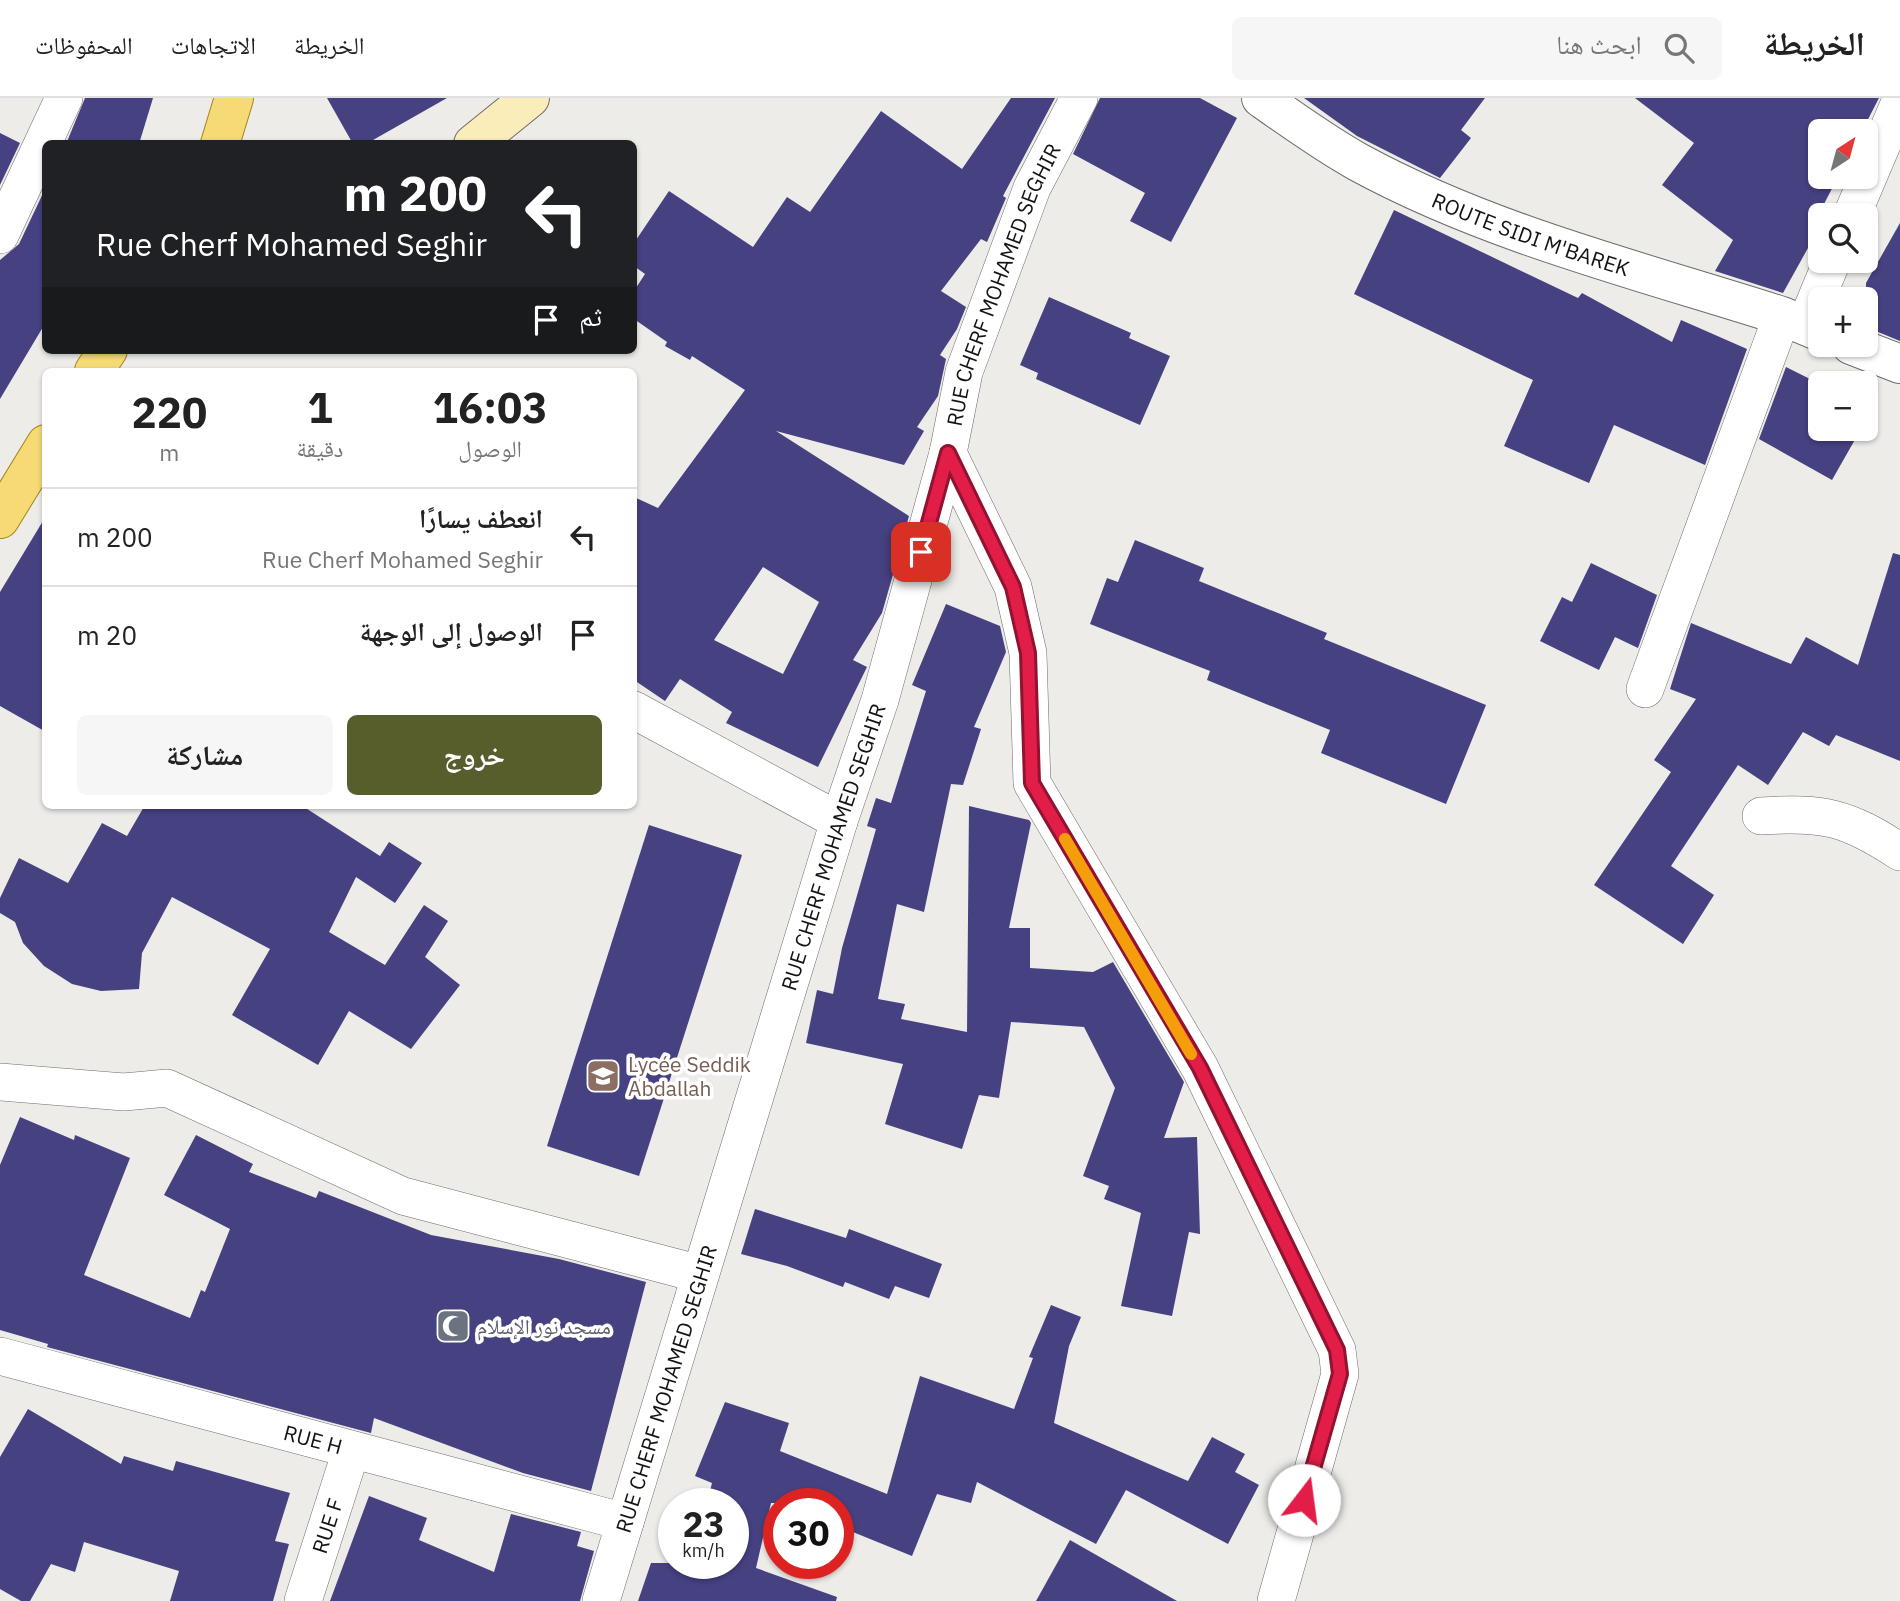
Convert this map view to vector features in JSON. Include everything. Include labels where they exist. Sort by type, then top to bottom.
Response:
[{"type":"main road","points":[[221,140],[234,98]]},
{"type":"main road","points":[[478,140],[530,98]]},
{"type":"main road","points":[[0,519],[42,451]]},
{"type":"street","points":[[44,140],[64,98]]},
{"type":"street","name":"RUE CHERF MOHAMED SEGHIR","points":[[601,1601],[839,821],[880,699],[948,453],[964,372],[1032,188],[1079,98]]},
{"type":"street","name":"ROUTE SIDI M'BAREK","points":[[1261,98],[1357,162],[1493,223],[1802,325]]},
{"type":"street","points":[[1857,203],[1900,102]]},
{"type":"street","points":[[0,235],[42,145]]},
{"type":"street","points":[[1645,690],[1826,273]]},
{"type":"street","points":[[1878,355],[1900,364]]},
{"type":"street","points":[[948,453],[1013,587],[1028,653],[1032,783],[1200,1068],[1337,1350],[1340,1374],[1276,1601]]},
{"type":"street","points":[[637,712],[839,821]]},
{"type":"street","points":[[1760,816],[1799,814],[1845,821],[1861,826],[1900,852]]},
{"type":"street","points":[[0,1082],[115,1092],[167,1088],[403,1196],[700,1274]]},
{"type":"street","name":"RUE H","points":[[0,1356],[625,1522]]},
{"type":"street","name":"RUE F","points":[[303,1601],[351,1451]]},
{"type":"building","points":[[85,98],[153,98],[140,140],[68,140]]},
{"type":"building","points":[[327,98],[447,98],[373,140],[351,140]]},
{"type":"building","points":[[1011,98],[1055,98],[1003,196],[1006,198],[987,242],[981,239],[941,291],[966,307],[957,329],[940,355],[946,359],[938,396],[917,427],[924,431],[904,465],[776,431],[909,516],[902,540],[894,554],[898,557],[882,613],[853,660],[867,667],[818,767],[726,723],[732,712],[680,679],[665,701],[637,682],[637,498],[658,508],[745,390],[692,356],[690,360],[665,346],[667,342],[637,321],[637,286],[645,274],[637,268],[637,239],[669,191],[753,247],[787,197],[810,212],[881,111],[962,169]],"holes":[[[763,567],[819,602],[783,674],[714,640]]]},
{"type":"building","points":[[1100,98],[1200,98],[1237,118],[1171,242],[1130,221],[1145,193],[1073,154]]},
{"type":"building","points":[[1304,98],[1485,98],[1461,130],[1471,138],[1440,178],[1357,136]]},
{"type":"building","points":[[1635,98],[1879,98],[1868,119],[1808,119],[1808,189],[1832,189],[1824,203],[1808,203],[1808,248],[1783,293],[1715,271],[1733,240],[1662,185],[1694,143]]},
{"type":"building","points":[[0,133],[20,143],[0,185]]},
{"type":"building","points":[[42,195],[42,329],[0,399],[0,260],[19,244]]},
{"type":"building","points":[[1394,210],[1578,298],[1582,293],[1672,342],[1681,320],[1747,349],[1705,465],[1614,425],[1589,483],[1504,446],[1533,380],[1354,294]]},
{"type":"building","points":[[1900,223],[1900,341],[1878,332],[1878,287],[1866,287],[1866,283],[1872,273],[1878,273],[1878,262]]},
{"type":"building","points":[[1049,297],[1131,333],[1129,338],[1170,356],[1140,425],[1036,379],[1038,373],[1020,365]]},
{"type":"building","points":[[1786,367],[1808,378],[1808,441],[1854,441],[1832,480],[1759,439]]},
{"type":"building","points":[[42,523],[42,730],[0,706],[0,592]]},
{"type":"building","points":[[1135,540],[1204,568],[1199,581],[1327,633],[1324,639],[1486,705],[1446,804],[1321,753],[1330,730],[1207,680],[1210,671],[1090,624],[1107,578],[1118,582]]},
{"type":"building","points":[[1893,553],[1900,555],[1900,761],[1836,735],[1829,746],[1803,732],[1768,785],[1738,765],[1671,866],[1714,895],[1683,944],[1594,885],[1671,772],[1654,760],[1696,699],[1670,689],[1691,623],[1791,664],[1806,637],[1858,665]]},
{"type":"building","points":[[1591,563],[1657,595],[1638,648],[1615,637],[1599,670],[1540,641],[1562,597],[1572,602]]},
{"type":"building","points":[[946,604],[1000,626],[1006,652],[974,727],[981,729],[963,785],[951,784],[924,912],[897,904],[878,999],[905,1004],[901,1019],[967,1032],[969,806],[1029,820],[1031,823],[1009,928],[1030,928],[1030,968],[1093,972],[1113,962],[1184,1082],[1164,1138],[1197,1137],[1200,1234],[1189,1232],[1172,1316],[1121,1306],[1141,1213],[1104,1199],[1109,1186],[1083,1176],[1115,1088],[1084,1027],[1011,1022],[999,1098],[979,1095],[962,1149],[885,1124],[903,1064],[806,1043],[817,990],[833,994],[842,948],[876,829],[867,826],[876,798],[891,803],[926,691],[912,685]]},
{"type":"building","points":[[143,809],[307,809],[380,856],[389,842],[422,863],[395,903],[356,877],[329,932],[385,965],[424,905],[448,921],[425,957],[460,985],[411,1049],[349,1011],[318,1065],[232,1015],[270,949],[172,897],[142,953],[139,989],[101,991],[72,984],[44,966],[23,943],[15,922],[0,913],[0,898],[19,858],[68,883],[102,823],[127,836]]},
{"type":"building","points":[[649,825],[742,855],[639,1176],[547,1146]]},
{"type":"building","points":[[20,1117],[74,1140],[75,1135],[130,1158],[84,1275],[190,1318],[201,1290],[205,1292],[230,1229],[164,1195],[196,1135],[253,1164],[249,1172],[316,1198],[319,1191],[431,1235],[559,1259],[646,1282],[591,1491],[523,1473],[374,1418],[371,1433],[47,1347],[48,1344],[0,1330],[0,1165]]},
{"type":"building","points":[[755,1209],[846,1238],[849,1229],[942,1264],[929,1298],[895,1286],[889,1299],[845,1282],[843,1287],[787,1266],[741,1254]]},
{"type":"building","points":[[1051,1305],[1081,1317],[1069,1346],[1054,1423],[1188,1481],[1212,1437],[1245,1454],[1235,1472],[1259,1485],[1228,1544],[1126,1490],[1096,1544],[977,1482],[971,1503],[937,1494],[912,1556],[854,1532],[854,1488],[763,1488],[763,1538],[756,1568],[763,1571],[763,1579],[787,1579],[837,1597],[836,1601],[638,1601],[651,1563],[658,1563],[658,1579],[749,1579],[749,1488],[711,1488],[712,1483],[695,1476],[725,1402],[789,1423],[780,1451],[887,1494],[920,1376],[1014,1409],[1033,1358],[1029,1357]]},
{"type":"building","points":[[28,1409],[121,1464],[124,1456],[173,1471],[176,1461],[290,1493],[275,1541],[289,1544],[273,1601],[170,1601],[179,1571],[84,1542],[75,1572],[51,1564],[30,1601],[21,1601],[0,1589],[0,1457]]},
{"type":"building","points":[[369,1496],[427,1518],[419,1540],[494,1572],[511,1514],[581,1532],[577,1546],[594,1551],[580,1601],[330,1601]]},
{"type":"building","points":[[1070,1540],[1177,1601],[1036,1601]]},
{"type":"slow traffic","points":[[1065,839],[1191,1054]]},
{"type":"place","name":"Lycée Seddik Abdallah","points":[[603,1076]]},
{"type":"place","name":"مسجد نور الإسلام","points":[[453,1326]]},
{"type":"route","points":[[921,552],[948,453],[1013,587],[1028,653],[1032,783],[1200,1068],[1337,1350],[1340,1374],[1304,1500]]}]
